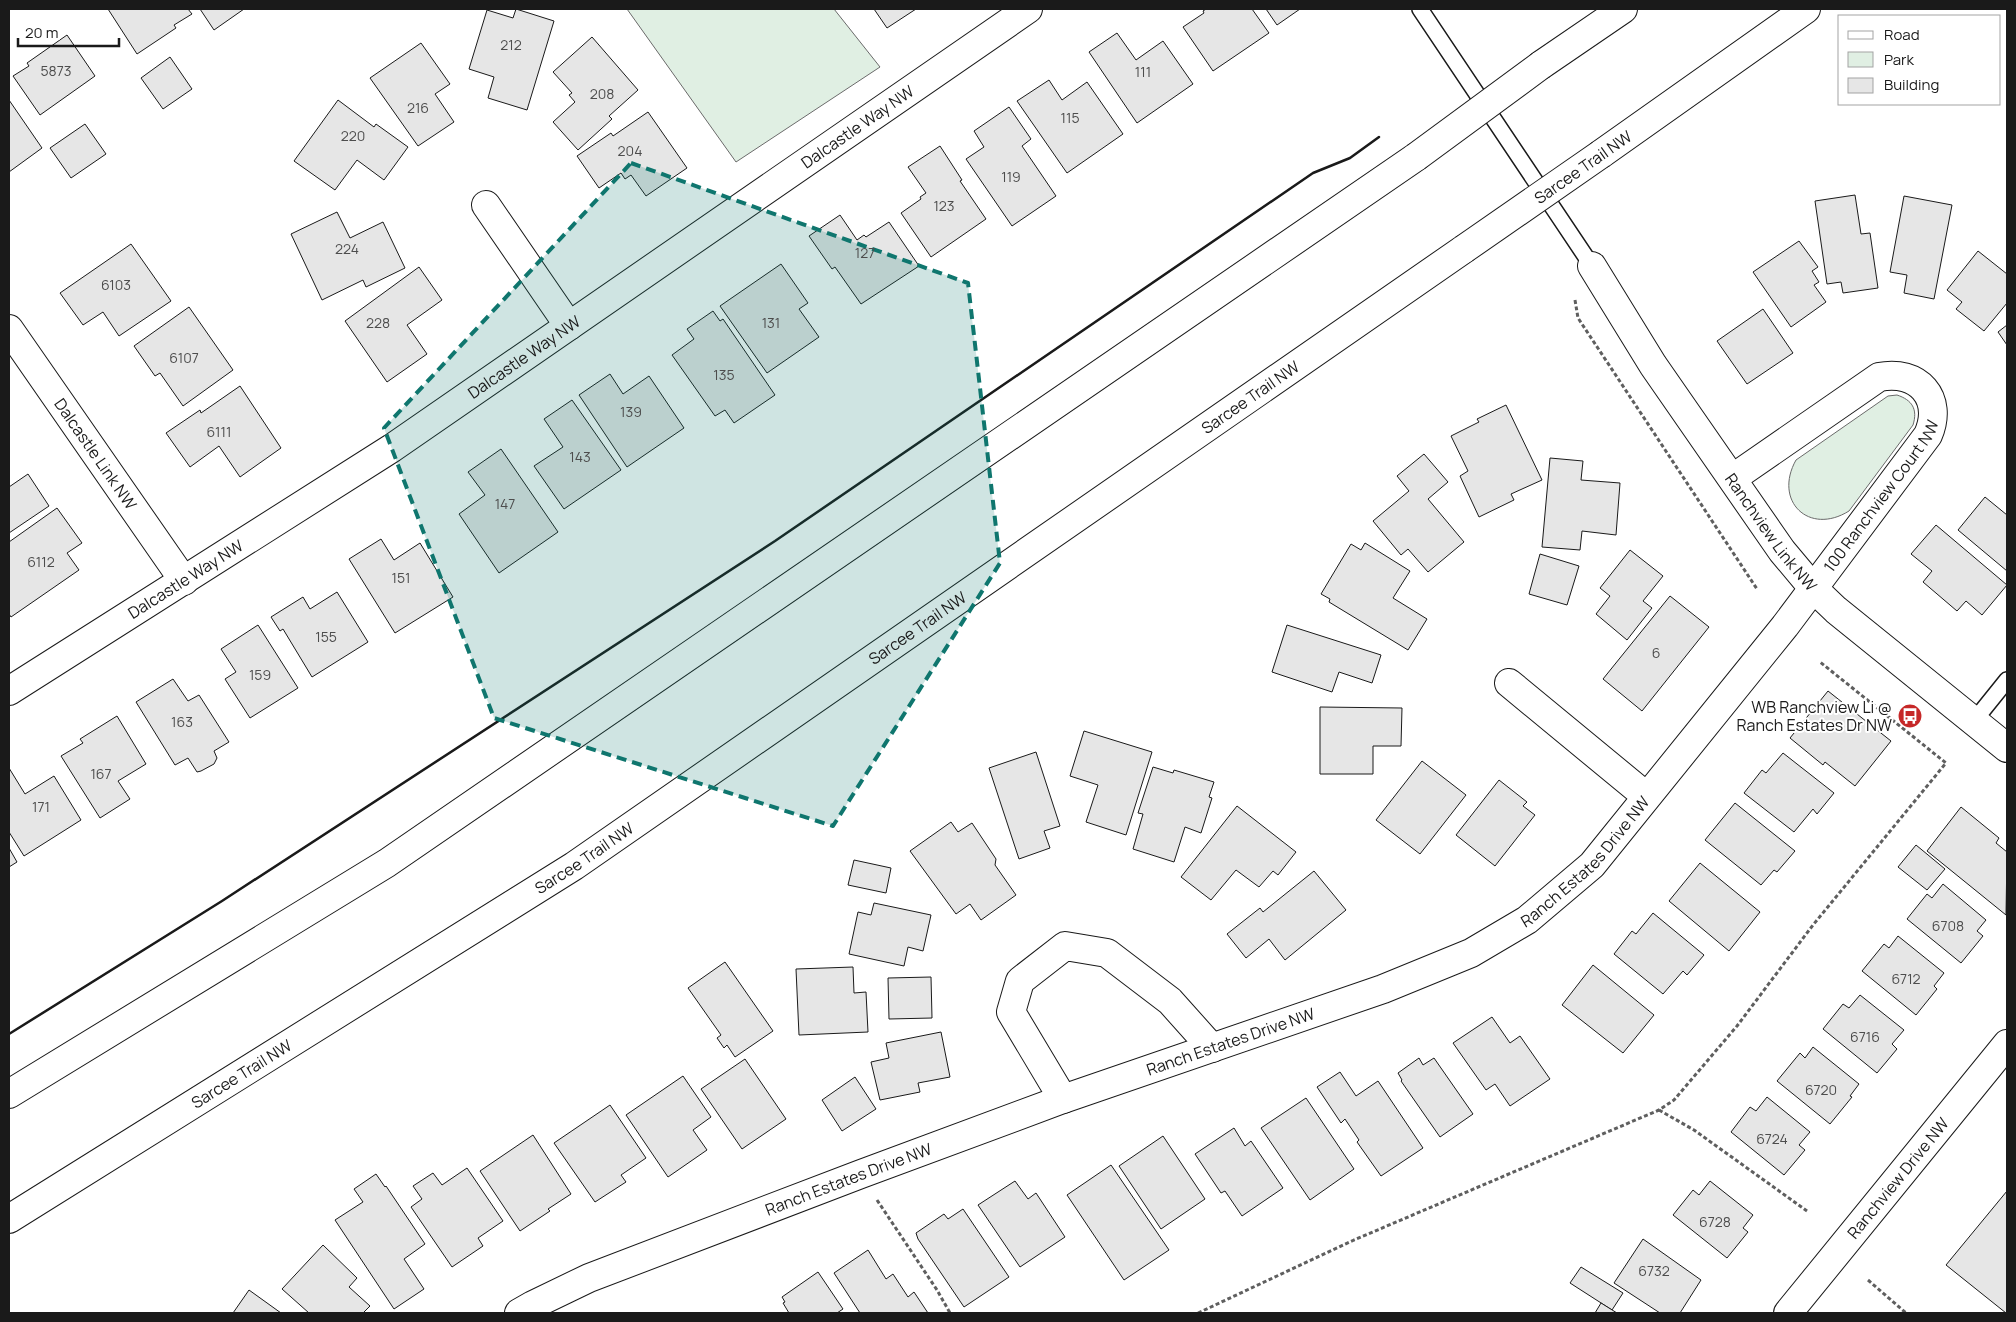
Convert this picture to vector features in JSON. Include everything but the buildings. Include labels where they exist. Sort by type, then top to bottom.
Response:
[{"type":"street","name":"Dalcastle Way NW","points":[[9,691],[392,448],[1028,9]]},
{"type":"street","points":[[9,1094],[386,863],[1416,157],[1541,65],[1623,9]]},
{"type":"street","name":"Sarcee Trail NW","points":[[9,1219],[574,866],[1601,154],[1806,9]]},
{"type":"street","points":[[486,205],[570,326]]},
{"type":"street","name":"Ranchview Link NW","points":[[1592,266],[1653,365],[1782,551],[1813,588],[1836,610],[2007,748]]},
{"type":"street","name":"Dalcastle Link NW","points":[[9,329],[184,581]]},
{"type":"street","name":"100 Ranchview Court NW","points":[[1733,478],[1879,377],[1903,376],[1915,380],[1924,388],[1930,399],[1933,411],[1932,424],[1928,435],[1813,588]]},
{"type":"street","name":"Ranch Estates Drive NW","points":[[520,1313],[589,1278],[861,1174],[1063,1099],[1383,989],[1471,953],[1527,920],[1592,865],[1785,626],[1813,588]]},
{"type":"street","points":[[1509,683],[1646,796]]},
{"type":"street","points":[[1063,1099],[1010,1012],[1020,981],[1065,946],[1107,953],[1170,1001],[1212,1048]]},
{"type":"street","name":"Ranchview Drive NW","points":[[1788,1313],[2007,1044]]},
{"type":"lane","points":[[1420,9],[1592,266]]},
{"type":"lane","points":[[1974,721],[2007,680]]},
{"type":"path","points":[[1198,1313],[1354,1240],[1659,1110],[1674,1100],[1737,1026],[1813,925],[1946,764],[1820,662]]},
{"type":"path","points":[[1659,1110],[1694,1130],[1807,1211]]},
{"type":"path","points":[[861,1174],[950,1313]]},
{"type":"path","points":[[1868,1280],[1906,1313]]},
{"type":"highlighted area","points":[[631,163],[968,283],[1000,563],[833,826],[494,718],[384,428]]},
{"type":"green space","points":[[627,9],[834,9],[880,67],[736,162]]},
{"type":"green space","points":[[1897,395],[1910,402],[1915,414],[1913,425],[1849,511],[1834,518],[1821,519],[1809,517],[1799,510],[1792,501],[1789,489],[1790,475],[1796,460],[1888,396]]},
{"type":"wall","points":[[9,1034],[222,901],[775,541],[1313,173],[1350,158],[1379,137]]},
{"type":"place","name":"WB Ranchview Li @ Ranch Estates Dr NW","points":[[1910,716]]}]
